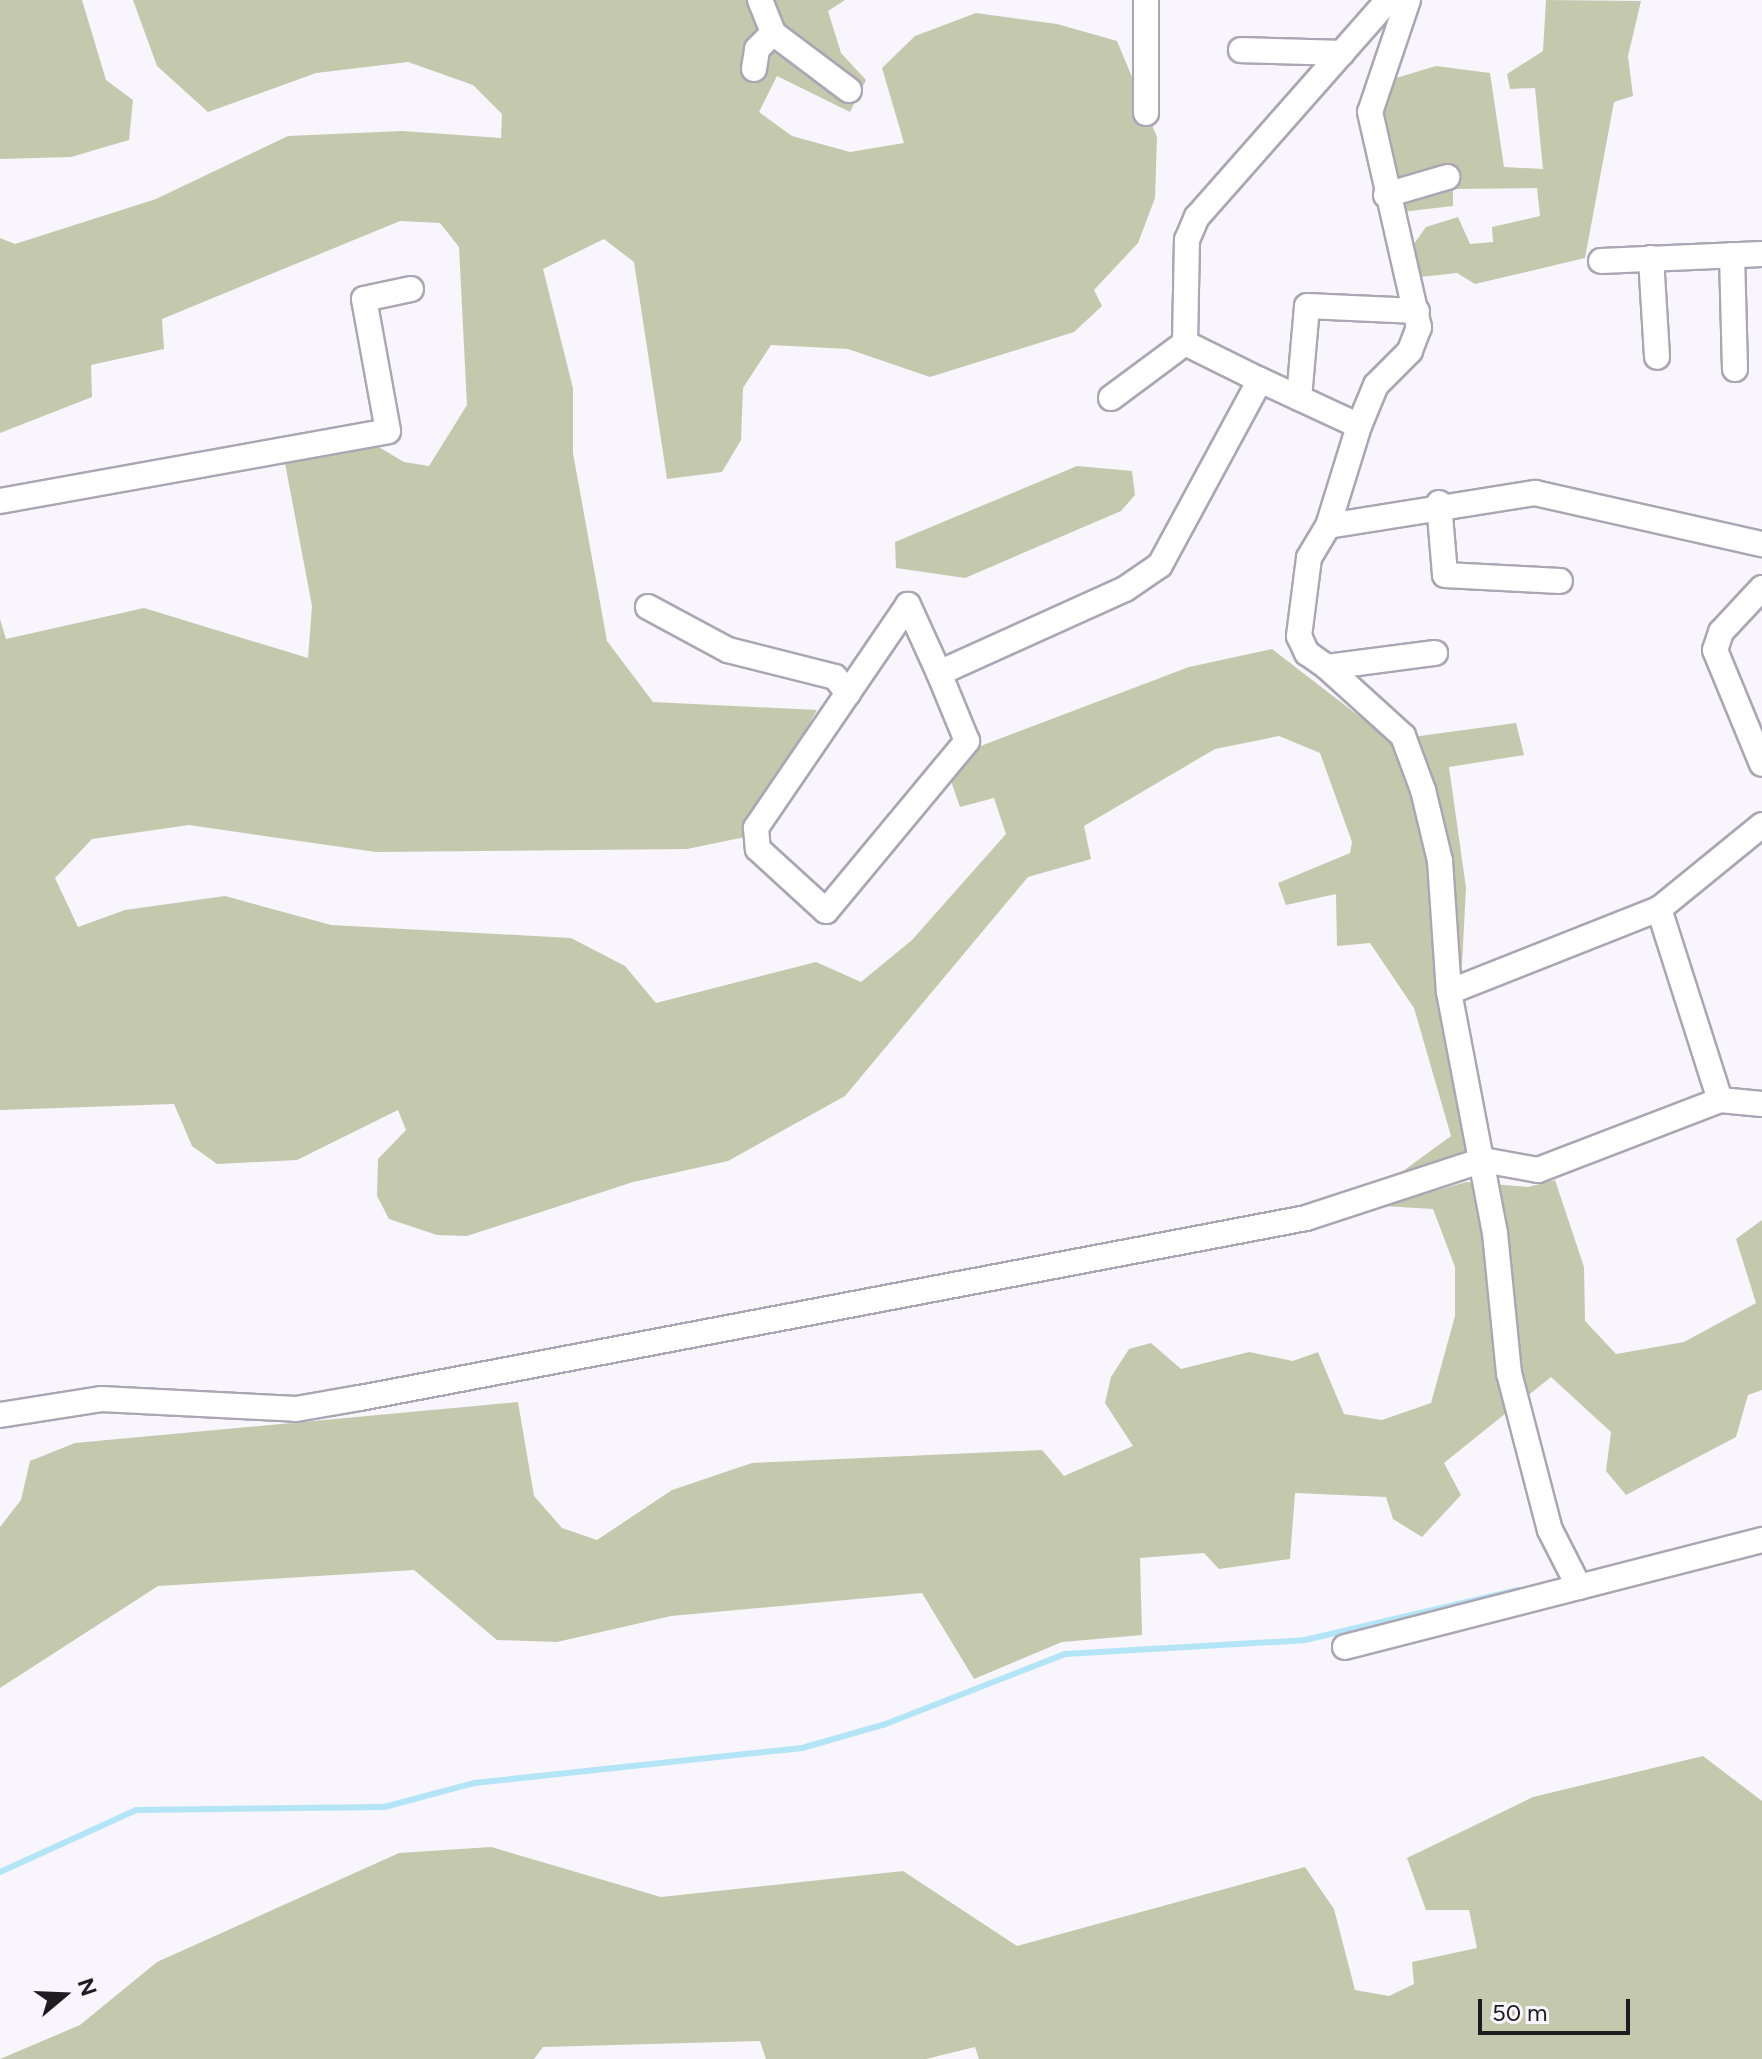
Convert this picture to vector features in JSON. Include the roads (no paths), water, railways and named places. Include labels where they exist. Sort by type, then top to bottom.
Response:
[{"type":"street","points":[[760,0],[773,33],[849,90]]},
{"type":"street","points":[[1146,0],[1146,113]]},
{"type":"street","points":[[1185,343],[1187,240],[1197,217],[1388,0]]},
{"type":"street","points":[[1408,0],[1370,112],[1386,195],[1417,311],[1410,351],[1376,385],[1359,426],[1328,526],[1309,558],[1299,636],[1307,653],[1327,667],[1403,736],[1408,750],[1440,861],[1449,992],[1483,1160],[1509,1373],[1550,1530],[1577,1581]]},
{"type":"street","points":[[754,69],[757,49],[773,33]]},
{"type":"street","points":[[1241,50],[1342,53]]},
{"type":"street","points":[[1386,195],[1447,177]]},
{"type":"street","points":[[1601,261],[1762,254]]},
{"type":"street","points":[[1732,255],[1735,369]]},
{"type":"street","points":[[1651,258],[1657,357]]},
{"type":"street","points":[[0,501],[388,431],[364,299],[411,289]]},
{"type":"street","points":[[1299,398],[1307,306],[1417,311]]},
{"type":"street","points":[[1185,343],[1359,426]]},
{"type":"street","points":[[1111,398],[1185,343]]},
{"type":"street","points":[[939,673],[1125,589],[1160,565],[1260,380]]},
{"type":"street","points":[[1328,526],[1439,503],[1535,493],[1762,544]]},
{"type":"street","points":[[1439,503],[1445,575],[1560,581]]},
{"type":"street","points":[[1762,588],[1721,632],[1715,650],[1762,764]]},
{"type":"street","points":[[908,605],[939,673],[967,741],[826,911],[758,849],[756,828],[908,605]]},
{"type":"street","points":[[648,607],[728,650],[835,677],[848,693]]},
{"type":"street","points":[[1327,667],[1435,653]]},
{"type":"street","points":[[1449,992],[1659,909],[1762,825]]},
{"type":"street","points":[[1659,909],[1720,1100]]},
{"type":"street","points":[[0,1415],[101,1399],[296,1409],[376,1395],[1306,1218],[1483,1160],[1538,1170],[1720,1100],[1762,1104]]},
{"type":"street","points":[[1345,1647],[1577,1581],[1762,1540]]},
{"type":"waterway","points":[[0,1872],[136,1810],[384,1807],[474,1783],[802,1748],[883,1725],[1065,1654],[1305,1640],[1518,1590]]}]
